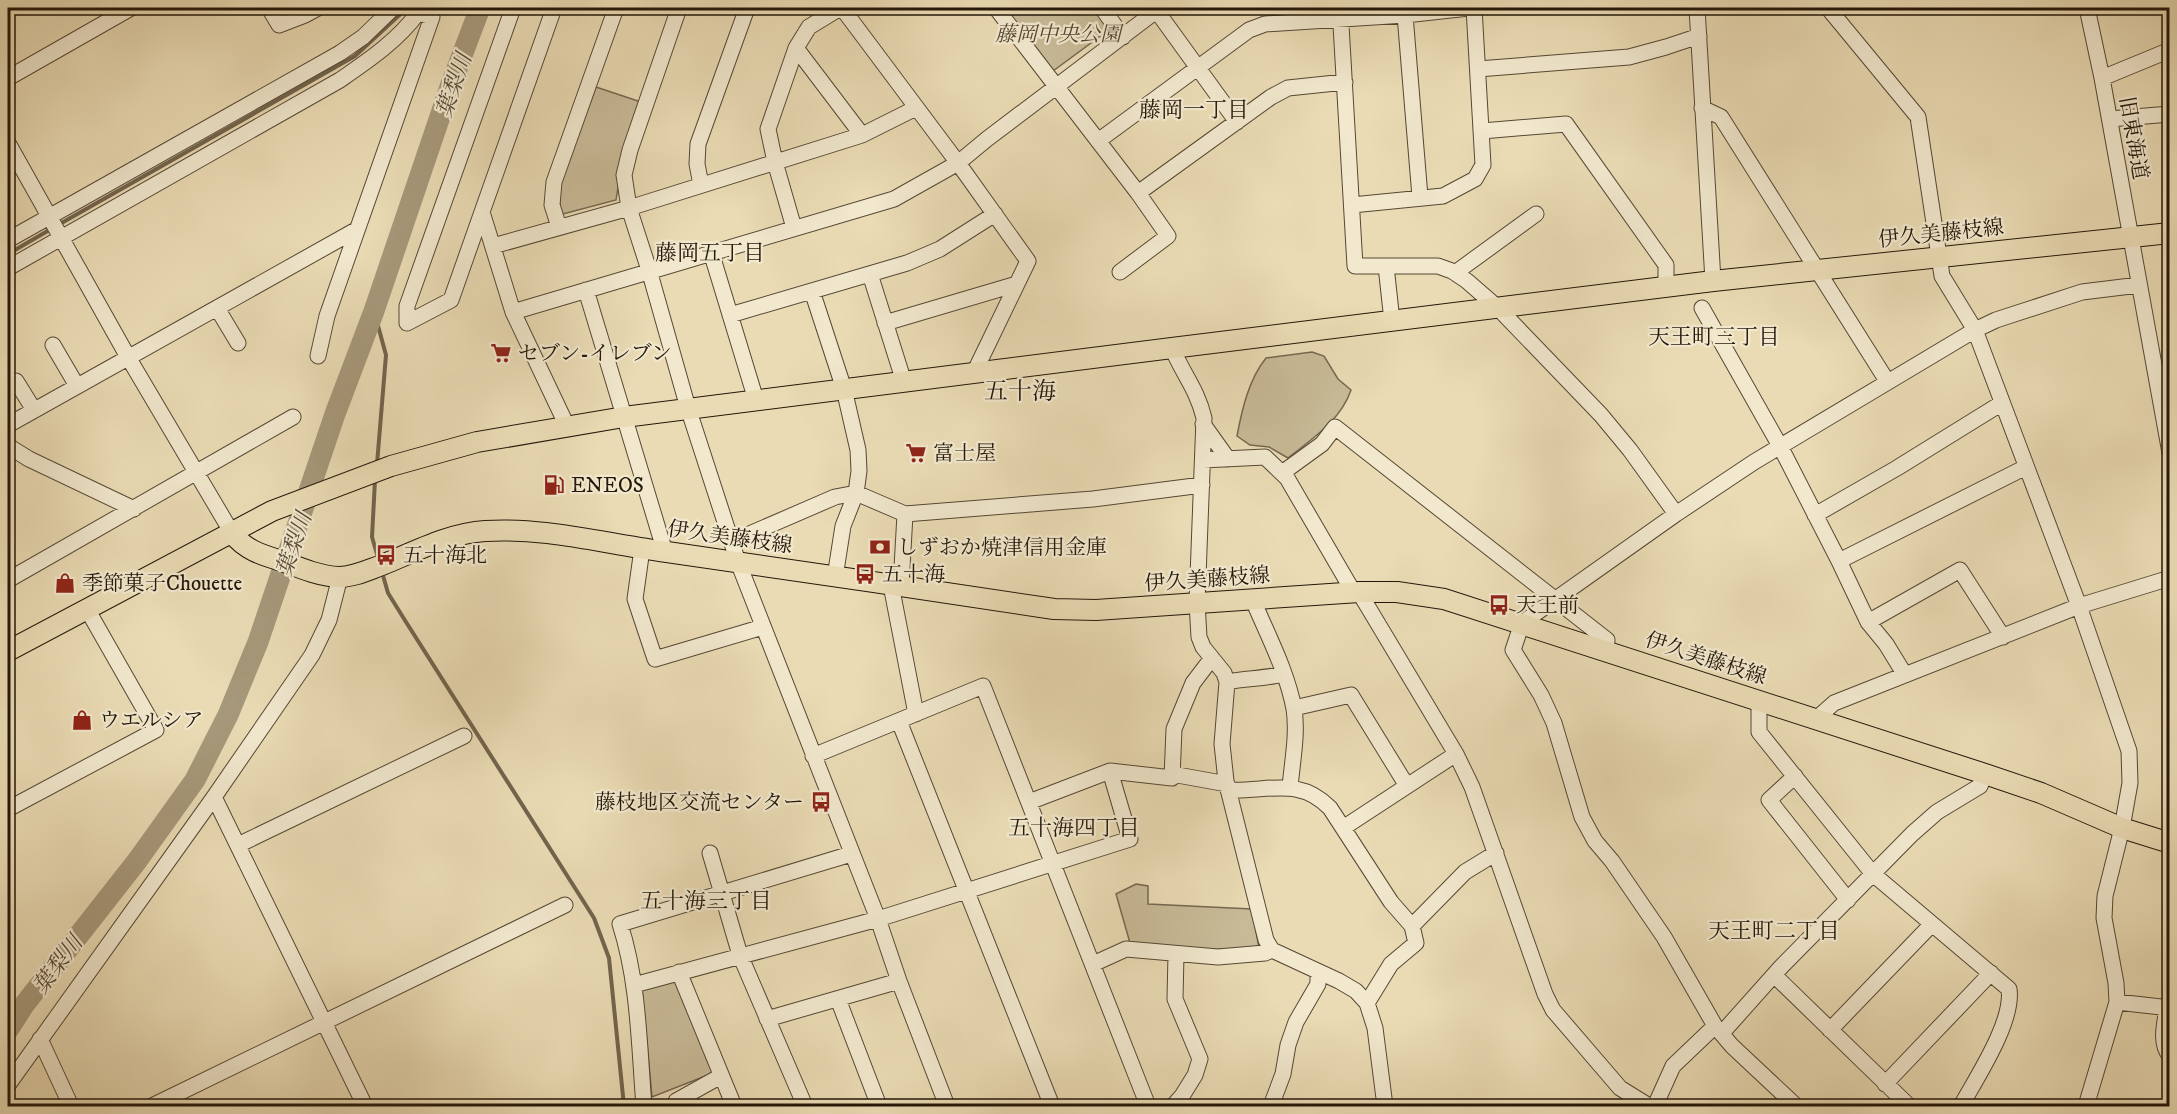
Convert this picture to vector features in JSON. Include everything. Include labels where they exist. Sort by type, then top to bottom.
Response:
[{"type":"main road","name":"伊久美藤枝線","points":[[8,651],[272,511],[391,466],[477,442],[688,408],[1713,281],[2169,233]]},
{"type":"main road","name":"伊久美藤枝線","points":[[232,533],[240,543],[253,551],[318,574],[340,577],[366,571],[428,546],[472,532],[486,531],[571,536],[642,549],[1054,609],[1096,610],[1356,592],[1397,592],[1444,599],[1985,774],[2041,793],[2122,828],[2169,843]]},
{"type":"street","points":[[8,78],[131,8]]},
{"type":"street","points":[[269,8],[279,25],[318,8]]},
{"type":"street","points":[[8,240],[340,53],[363,37],[393,8]]},
{"type":"street","points":[[513,8],[407,306],[407,323],[452,300],[554,8]]},
{"type":"street","points":[[559,227],[552,205],[554,182],[616,8]]},
{"type":"street","points":[[679,8],[630,150],[624,176],[629,208],[688,408],[738,562],[878,919],[947,1107]]},
{"type":"street","points":[[701,185],[697,164],[698,144],[747,8]]},
{"type":"street","points":[[794,228],[768,129],[796,48],[810,27],[841,8],[958,163],[1028,261],[974,373]]},
{"type":"street","points":[[996,8],[1138,193],[1168,236],[1120,272]]},
{"type":"street","points":[[1102,8],[1123,36]]},
{"type":"street","points":[[1098,141],[1197,66],[1249,30],[1265,24],[1340,13],[1405,15],[1469,8]]},
{"type":"street","points":[[1352,205],[1443,196],[1475,179],[1483,165],[1474,8]]},
{"type":"street","points":[[1697,8],[1713,281]]},
{"type":"street","points":[[1828,8],[1918,117],[1942,276],[1975,330],[2079,606],[2129,752],[2130,783],[2122,828],[2105,896],[2104,918],[2116,983],[2117,1002],[2086,1107]]},
{"type":"street","name":"旧東海道","points":[[2087,8],[2110,119],[2169,453]]},
{"type":"street","points":[[513,312],[894,199],[958,163],[1158,9],[1237,122]]},
{"type":"street","points":[[8,268],[339,80],[374,57],[406,30],[418,13],[432,17],[327,316],[318,356]]},
{"type":"street","points":[[1340,13],[1355,266],[1438,266],[1455,273],[1498,308],[1601,415],[1630,450],[1676,514]]},
{"type":"street","points":[[1405,15],[1420,197]]},
{"type":"street","points":[[1478,69],[1629,57],[1699,36]]},
{"type":"street","points":[[796,48],[862,135]]},
{"type":"street","points":[[2102,78],[2169,50]]},
{"type":"street","points":[[1138,193],[1271,97],[1288,88],[1345,82]]},
{"type":"street","points":[[493,246],[629,208],[862,135],[916,108]]},
{"type":"street","points":[[1702,108],[1721,117],[1887,381]]},
{"type":"street","points":[[2110,119],[2169,114]]},
{"type":"street","points":[[1482,131],[1566,124],[1666,265],[1666,287]]},
{"type":"street","points":[[8,143],[128,357],[232,533]]},
{"type":"street","points":[[482,212],[513,312],[567,426]]},
{"type":"street","points":[[730,315],[907,263],[939,249],[995,214]]},
{"type":"street","points":[[1455,273],[1536,214]]},
{"type":"street","points":[[8,425],[356,231]]},
{"type":"street","points":[[711,252],[756,400]]},
{"type":"street","points":[[1386,266],[1392,321]]},
{"type":"street","points":[[870,274],[904,382]]},
{"type":"street","points":[[885,323],[1017,284]]},
{"type":"street","points":[[1796,1107],[1718,1030],[1664,937],[1612,861],[1595,841],[1582,817],[1554,723],[1541,695],[1513,650],[1522,623],[1676,514],[1780,446],[1975,330],[1996,320],[2082,292],[2139,285]]},
{"type":"street","points":[[586,290],[665,552]]},
{"type":"street","points":[[812,291],[844,389],[858,450],[860,471],[856,494],[843,526],[835,576]]},
{"type":"street","points":[[217,308],[238,343]]},
{"type":"street","points":[[1702,308],[1780,446],[1868,622],[1886,644],[1905,675]]},
{"type":"street","points":[[53,345],[77,386]]},
{"type":"street","points":[[1172,348],[1180,367],[1199,398],[1203,424],[1197,603],[1200,636],[1203,647],[1224,673],[1227,682],[1222,744],[1228,787],[1266,940],[1272,950],[1356,991],[1367,1003],[1375,1028],[1385,1107]]},
{"type":"street","points":[[16,381],[34,410]]},
{"type":"street","points":[[1815,515],[1897,468],[2002,403]]},
{"type":"street","points":[[8,580],[293,417]]},
{"type":"street","points":[[1203,424],[1228,459]]},
{"type":"street","points":[[1282,473],[1322,444],[1335,427],[1607,640],[1606,651]]},
{"type":"street","points":[[8,446],[29,459],[134,510]]},
{"type":"street","points":[[1203,460],[1265,457],[1287,478],[1456,754],[1472,787],[1545,994],[1553,1010],[1620,1088],[1645,1105],[1673,1066],[1718,1030],[1937,812],[1980,786],[1985,774]]},
{"type":"street","points":[[1839,561],[2026,467]]},
{"type":"street","points":[[731,542],[835,497],[856,494],[905,514],[1093,499],[1202,486]]},
{"type":"street","points":[[905,514],[896,585],[916,714]]},
{"type":"street","points":[[642,549],[635,599],[655,659],[763,627]]},
{"type":"street","points":[[1868,622],[1960,570],[2003,637]]},
{"type":"street","points":[[8,1085],[214,797],[312,655],[328,620],[340,577]]},
{"type":"street","points":[[1816,719],[1834,703],[2079,606],[2169,578]]},
{"type":"street","points":[[1253,600],[1294,708],[1295,730],[1290,788]]},
{"type":"street","points":[[8,809],[156,730],[87,609]]},
{"type":"street","points":[[1029,802],[1110,771],[1172,778],[1174,729],[1193,683],[1212,658]]},
{"type":"street","points":[[1227,682],[1246,678],[1263,679],[1283,674]]},
{"type":"street","points":[[813,756],[983,686],[1148,1107]]},
{"type":"street","points":[[1294,708],[1351,695],[1407,786]]},
{"type":"street","points":[[1759,700],[1759,732],[1873,874],[2009,988],[2010,997],[2001,1031],[1961,1107]]},
{"type":"street","points":[[899,720],[1052,1107]]},
{"type":"street","points":[[238,845],[464,736]]},
{"type":"street","points":[[1343,828],[1456,754]]},
{"type":"street","points":[[634,985],[878,919],[1130,839],[1110,771]]},
{"type":"street","points":[[1172,774],[1253,791],[1299,788],[1319,796],[1330,808],[1391,902],[1412,926],[1416,943],[1391,964],[1367,1003]]},
{"type":"street","points":[[1795,776],[1769,800],[1848,900]]},
{"type":"street","points":[[214,797],[365,1107]]},
{"type":"street","points":[[710,853],[740,955],[805,1107]]},
{"type":"street","points":[[1412,926],[1465,872],[1496,853]]},
{"type":"street","points":[[644,1107],[634,985],[628,949],[620,924],[851,854]]},
{"type":"street","points":[[153,1107],[566,905]]},
{"type":"street","points":[[1830,1030],[1932,924]]},
{"type":"street","points":[[1093,964],[1126,949],[1218,957],[1265,953],[1272,950]]},
{"type":"street","points":[[1173,1107],[1195,1075],[1200,1059],[1175,999],[1176,954]]},
{"type":"street","points":[[680,972],[734,1107]]},
{"type":"street","points":[[1271,1107],[1283,1074],[1288,1045],[1296,1022],[1318,984],[1318,972]]},
{"type":"street","points":[[1885,1084],[1991,973]]},
{"type":"street","points":[[1774,975],[1909,1107]]},
{"type":"street","points":[[767,1019],[899,981]]},
{"type":"street","points":[[837,999],[879,1107]]},
{"type":"street","points":[[2117,1002],[2168,1008],[2163,1038],[2169,1056]]},
{"type":"street","points":[[40,1039],[71,1107]]},
{"type":"street","points":[[679,1107],[676,1101],[721,1076]]},
{"type":"green space","name":"藤岡中央公園","points":[[1002,8],[1098,8],[1110,29],[1053,71]]},
{"type":"green space","points":[[596,87],[641,102],[624,151],[616,200],[559,215],[561,182]]},
{"type":"green space","points":[[1312,352],[1324,356],[1338,379],[1351,390],[1333,420],[1288,458],[1269,447],[1250,445],[1237,436],[1251,385],[1266,358]]},
{"type":"green space","points":[[1136,884],[1148,886],[1148,904],[1252,909],[1259,948],[1203,950],[1130,943],[1116,894]]},
{"type":"green space","points":[[677,981],[713,1073],[652,1097],[642,989]]},
{"type":"waterway","points":[[58,225],[355,56],[407,8]]},
{"type":"waterway","name":"葉梨川","points":[[8,1030],[24,1005],[137,861],[195,780],[228,715],[258,642],[335,414],[374,311],[450,87],[480,8]]},
{"type":"waterway","points":[[8,254],[51,229]]},
{"type":"waterway","points":[[374,311],[386,355],[377,464]]},
{"type":"waterway","points":[[375,480],[372,537],[379,561]]},
{"type":"waterway","points":[[382,572],[388,593],[594,918],[609,958],[624,1106]]},
{"type":"place","name":"セブン-イレブン","points":[[501,353]]},
{"type":"place","name":"富士屋","points":[[916,453]]},
{"type":"place","name":"ENEOS","points":[[554,485]]},
{"type":"place","name":"しずおか焼津信用金庫","points":[[880,547]]},
{"type":"place","name":"五十海北","points":[[386,555]]},
{"type":"place","name":"五十海","points":[[865,574]]},
{"type":"place","name":"季節菓子Chouette","points":[[65,583]]},
{"type":"place","name":"天王前","points":[[1499,605]]},
{"type":"place","name":"ウエルシア","points":[[82,720]]},
{"type":"place","name":"藤枝地区交流センター","points":[[821,802]]},
{"type":"district","name":"藤岡一丁目","points":[[1194,109]]},
{"type":"district","name":"藤岡五丁目","points":[[710,252]]},
{"type":"district","name":"天王町三丁目","points":[[1714,336]]},
{"type":"district","name":"五十海","points":[[1020,391]]},
{"type":"district","name":"五十海四丁目","points":[[1074,827]]},
{"type":"district","name":"五十海三丁目","points":[[706,900]]},
{"type":"district","name":"天王町二丁目","points":[[1774,930]]}]
